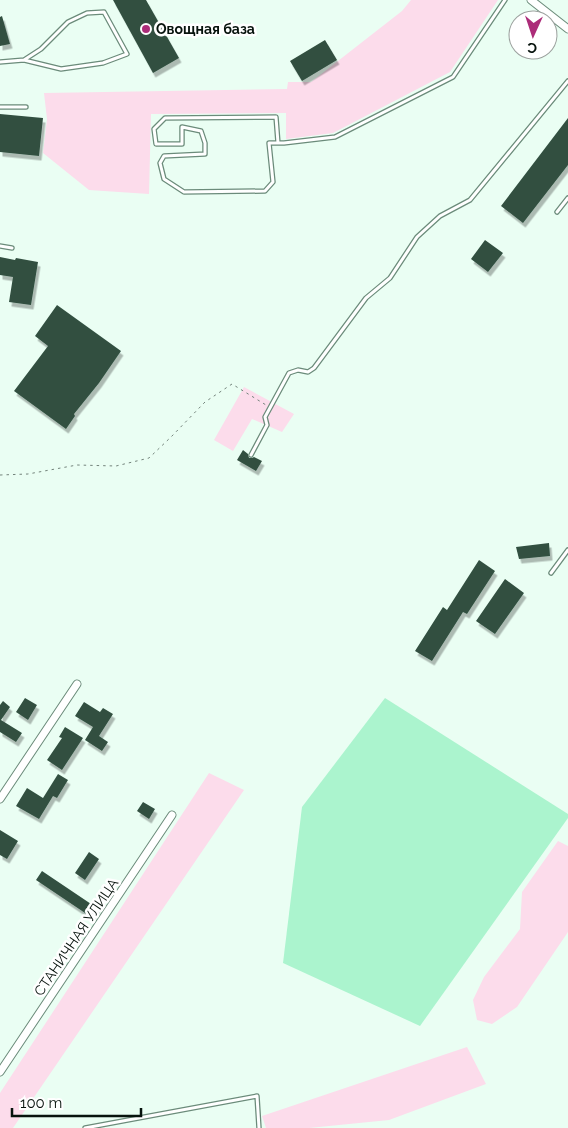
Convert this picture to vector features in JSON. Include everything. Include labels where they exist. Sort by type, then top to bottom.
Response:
[{"type":"street","points":[[531,0],[568,28]]},
{"type":"street","points":[[0,799],[77,684]]},
{"type":"street","name":"СТАНИЧНАЯ УЛИЦА","points":[[0,1072],[172,815]]},
{"type":"lane","points":[[278,143],[276,117],[164,118],[154,129],[156,144],[182,144],[182,127],[201,130],[205,143],[205,154],[164,156],[160,164],[164,179],[184,192],[265,191],[273,182],[269,143],[278,143],[335,137],[453,77],[505,0]]},
{"type":"lane","points":[[0,62],[24,60],[61,69],[103,63],[127,54],[104,12],[87,13],[68,22],[42,48],[24,60]]},
{"type":"lane","points":[[250,455],[267,425],[265,417],[289,373],[298,370],[308,372],[314,368],[366,298],[390,278],[417,237],[440,216],[470,200],[568,81]]},
{"type":"lane","points":[[0,107],[26,107]]},
{"type":"lane","points":[[557,212],[568,198]]},
{"type":"lane","points":[[0,246],[12,248]]},
{"type":"lane","points":[[550,573],[568,550]]},
{"type":"lane","points":[[85,1128],[257,1096],[259,1128]]},
{"type":"path","points":[[0,475],[28,474],[78,465],[116,466],[149,458],[205,402],[232,384],[270,408]]},
{"type":"shaded area","points":[[411,0],[498,0],[450,72],[333,133],[286,139],[286,113],[151,114],[149,194],[89,190],[43,153],[47,119],[44,93],[287,89],[288,82],[311,82],[402,11]]},
{"type":"shaded area","points":[[244,387],[294,414],[282,432],[252,419],[233,451],[214,440]]},
{"type":"shaded area","points":[[385,698],[568,814],[568,818],[420,1026],[283,963],[302,807]]},
{"type":"shaded area","points":[[209,773],[244,790],[13,1128],[0,1128],[0,1093]]},
{"type":"shaded area","points":[[558,841],[568,846],[568,932],[517,1007],[492,1024],[477,1020],[473,1000],[484,977],[520,929],[522,892]]},
{"type":"shaded area","points":[[467,1047],[486,1084],[389,1120],[309,1128],[266,1128],[262,1116]]},
{"type":"building","name":"Овощная база","points":[[113,0],[146,0],[179,58],[153,73]]},
{"type":"building","points":[[2,16],[10,44],[0,46],[0,17]]},
{"type":"building","points":[[325,40],[337,60],[302,81],[290,61]]},
{"type":"building","points":[[0,114],[43,118],[39,156],[0,152]]},
{"type":"building","points":[[568,118],[568,165],[523,223],[501,206]]},
{"type":"building","points":[[485,240],[503,253],[488,272],[471,259]]},
{"type":"building","points":[[0,257],[38,262],[31,305],[9,302],[13,277],[0,275]]},
{"type":"building","points":[[57,305],[121,351],[99,383],[74,414],[75,416],[66,429],[14,391],[48,346],[35,336]]},
{"type":"building","points":[[243,450],[248,454],[249,458],[254,457],[262,461],[256,471],[237,460]]},
{"type":"building","points":[[549,543],[550,556],[519,559],[516,547]]},
{"type":"building","points":[[479,560],[495,571],[467,614],[463,612],[432,661],[415,651],[443,607],[447,610]]},
{"type":"building","points":[[505,579],[524,593],[495,634],[476,621]]},
{"type":"building","points":[[25,698],[37,705],[28,720],[16,712]]},
{"type":"building","points":[[3,701],[10,707],[1,720],[22,733],[16,742],[0,732],[0,705]]},
{"type":"building","points":[[84,702],[100,712],[103,708],[113,714],[99,736],[108,742],[102,751],[85,740],[93,727],[75,716]]},
{"type":"building","points":[[65,727],[83,738],[62,770],[47,760],[62,738],[59,737]]},
{"type":"building","points":[[58,774],[68,780],[57,798],[53,796],[39,819],[16,806],[27,788],[43,798]]},
{"type":"building","points":[[143,802],[155,809],[149,819],[137,811]]},
{"type":"building","points":[[0,830],[18,841],[7,859],[0,855]]},
{"type":"building","points":[[89,852],[99,859],[85,880],[75,873]]},
{"type":"building","points":[[42,871],[97,908],[91,917],[36,880]]},
{"type":"place","name":"Овощная база","points":[[146,29]]}]
